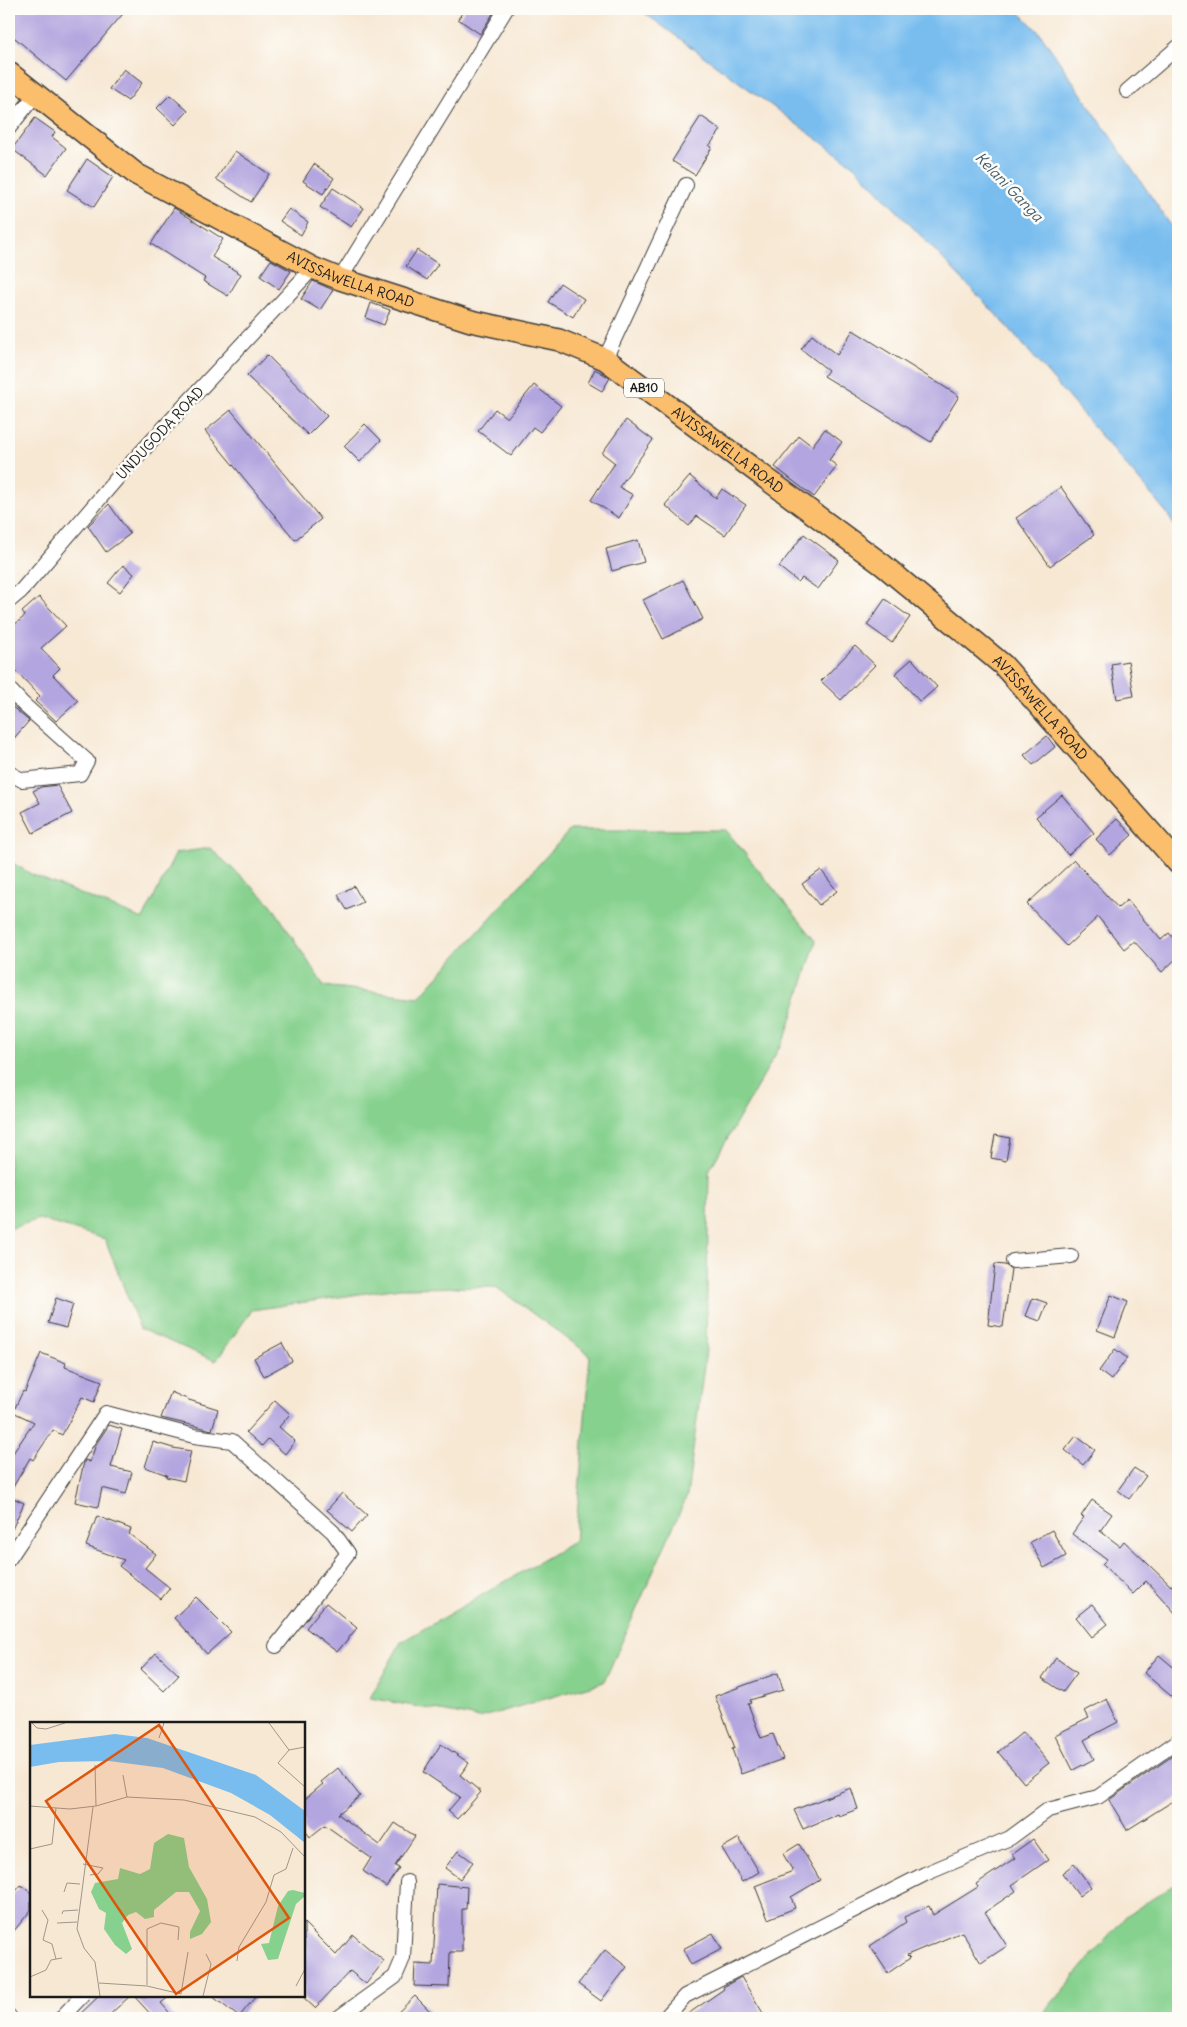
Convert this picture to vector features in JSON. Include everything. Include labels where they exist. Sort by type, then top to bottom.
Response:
[{"type":"main road","name":"AVISSAWELLA ROAD","points":[[9,73],[136,174],[314,268],[340,279],[471,321],[559,340],[605,359],[883,565],[1003,665],[1178,862]]},
{"type":"street","points":[[340,279],[506,9]]},
{"type":"street","points":[[1127,92],[1178,47]]},
{"type":"street","points":[[9,128],[36,94]]},
{"type":"street","points":[[605,359],[686,185]]},
{"type":"street","name":"UNDUGODA ROAD","points":[[9,600],[21,591],[119,476],[314,268]]},
{"type":"street","points":[[9,688],[23,704],[87,761],[80,774],[22,780],[9,773]]},
{"type":"street","points":[[1013,1262],[1071,1256]]},
{"type":"street","points":[[9,1559],[106,1413],[194,1436],[232,1441],[333,1532],[348,1553],[276,1646]]},
{"type":"street","points":[[665,2018],[685,1996],[925,1874],[1010,1838],[1048,1810],[1098,1797],[1178,1741]]},
{"type":"street","points":[[338,2018],[396,1978],[403,1958],[407,1882]]},
{"type":"street","points":[[61,2018],[81,1997]]},
{"type":"green space","points":[[570,830],[726,830],[816,941],[786,1036],[709,1171],[706,1350],[687,1496],[604,1682],[479,1718],[370,1698],[401,1642],[575,1541],[590,1355],[496,1287],[400,1288],[252,1310],[216,1361],[140,1329],[105,1239],[39,1219],[9,1229],[9,861],[33,875],[143,919],[176,853],[210,848],[271,904],[324,986],[419,997]]},
{"type":"green space","points":[[1178,1882],[1178,2018],[1039,2018],[1126,1916]]},
{"type":"water","name":"Kelani Ganga","points":[[639,9],[1016,9],[1040,33],[1178,236],[1178,532],[1166,512],[1009,328],[854,166]]},
{"type":"building","points":[[9,9],[127,9],[66,81],[9,33]]},
{"type":"building","points":[[465,9],[496,9],[480,34],[458,19]]},
{"type":"building","points":[[124,69],[142,83],[128,101],[109,89]]},
{"type":"building","points":[[170,95],[188,111],[175,125],[157,108]]},
{"type":"building","points":[[701,116],[721,130],[709,146],[712,147],[695,175],[672,161]]},
{"type":"building","points":[[35,118],[55,132],[52,137],[66,148],[47,175],[12,149]]},
{"type":"building","points":[[235,151],[269,174],[251,202],[216,179]]},
{"type":"building","points":[[87,159],[113,177],[94,207],[67,190]]},
{"type":"building","points":[[314,164],[334,178],[323,194],[303,181]]},
{"type":"building","points":[[333,188],[364,208],[351,227],[320,207]]},
{"type":"building","points":[[174,208],[223,239],[212,257],[241,274],[228,296],[203,281],[205,278],[151,244]]},
{"type":"building","points":[[289,209],[308,222],[301,235],[280,221]]},
{"type":"building","points":[[417,250],[438,264],[427,280],[406,266]]},
{"type":"building","points":[[271,260],[291,271],[279,289],[260,276]]},
{"type":"building","points":[[313,281],[333,290],[320,310],[301,299]]},
{"type":"building","points":[[560,283],[584,299],[573,317],[548,302]]},
{"type":"building","points":[[371,303],[390,310],[384,325],[366,318]]},
{"type":"building","points":[[853,330],[959,396],[931,442],[824,376],[828,370],[801,349],[812,335],[837,355]]},
{"type":"building","points":[[267,355],[327,416],[308,435],[247,376]]},
{"type":"building","points":[[595,369],[610,378],[602,391],[588,383]]},
{"type":"building","points":[[534,385],[561,406],[540,432],[533,427],[511,456],[478,431],[495,409],[507,418]]},
{"type":"building","points":[[231,410],[321,519],[295,540],[205,431]]},
{"type":"building","points":[[626,420],[653,440],[619,487],[633,495],[619,518],[591,500],[615,463],[602,453]]},
{"type":"building","points":[[365,424],[381,440],[360,462],[344,446]]},
{"type":"building","points":[[825,429],[842,442],[829,460],[837,466],[814,497],[775,467],[799,436],[812,446]]},
{"type":"building","points":[[690,476],[716,498],[722,489],[746,505],[725,535],[697,516],[689,526],[665,505]]},
{"type":"building","points":[[1061,487],[1094,535],[1050,566],[1016,518]]},
{"type":"building","points":[[109,504],[130,534],[106,552],[88,526]]},
{"type":"building","points":[[804,534],[839,560],[818,589],[802,578],[798,582],[779,567]]},
{"type":"building","points":[[638,540],[644,562],[612,571],[606,549]]},
{"type":"building","points":[[123,565],[134,574],[120,592],[108,583]]},
{"type":"building","points":[[683,580],[703,619],[663,639],[643,600]]},
{"type":"building","points":[[39,597],[66,626],[41,648],[60,668],[53,675],[78,701],[56,721],[35,701],[40,696],[15,670],[9,676],[9,629],[25,616],[22,612]]},
{"type":"building","points":[[885,599],[910,617],[892,643],[867,625]]},
{"type":"building","points":[[855,646],[875,665],[841,700],[821,681]]},
{"type":"building","points":[[912,659],[937,687],[920,702],[895,674]]},
{"type":"building","points":[[1128,661],[1134,696],[1117,699],[1111,664]]},
{"type":"building","points":[[9,704],[29,721],[9,744]]},
{"type":"building","points":[[1047,736],[1055,747],[1033,765],[1024,755]]},
{"type":"building","points":[[57,785],[72,813],[33,833],[22,812],[40,803],[33,791],[41,787]]},
{"type":"building","points":[[1062,795],[1094,833],[1068,855],[1036,817]]},
{"type":"building","points":[[1117,819],[1132,835],[1110,855],[1096,839]]},
{"type":"building","points":[[1074,860],[1118,908],[1127,900],[1161,940],[1169,933],[1178,943],[1178,957],[1162,972],[1134,941],[1124,949],[1098,917],[1067,946],[1027,904]]},
{"type":"building","points":[[821,870],[837,891],[819,905],[802,884]]},
{"type":"building","points":[[354,886],[363,902],[347,910],[338,895]]},
{"type":"building","points":[[995,1135],[1010,1138],[1006,1161],[991,1158]]},
{"type":"building","points":[[995,1264],[1005,1265],[1011,1269],[1003,1327],[988,1325]]},
{"type":"building","points":[[1111,1295],[1128,1302],[1115,1337],[1097,1330]]},
{"type":"building","points":[[56,1298],[73,1304],[66,1328],[48,1323]]},
{"type":"building","points":[[1033,1298],[1047,1303],[1040,1321],[1026,1316]]},
{"type":"building","points":[[282,1343],[292,1361],[264,1376],[254,1358]]},
{"type":"building","points":[[1115,1349],[1127,1358],[1111,1380],[1099,1371]]},
{"type":"building","points":[[41,1353],[66,1363],[65,1367],[102,1381],[94,1402],[82,1397],[62,1435],[53,1430],[33,1460],[30,1458],[9,1494],[9,1459],[34,1422],[13,1412],[23,1391],[25,1392]]},
{"type":"building","points":[[171,1392],[218,1409],[212,1430],[161,1418]]},
{"type":"building","points":[[275,1400],[290,1414],[279,1427],[295,1441],[285,1454],[268,1439],[262,1446],[246,1432]]},
{"type":"building","points":[[109,1425],[122,1429],[111,1467],[132,1472],[126,1494],[102,1488],[98,1507],[75,1502],[84,1462],[85,1460],[90,1462],[96,1444]]},
{"type":"building","points":[[1076,1436],[1095,1450],[1083,1465],[1065,1450]]},
{"type":"building","points":[[153,1442],[191,1451],[184,1481],[166,1477],[167,1475],[145,1467]]},
{"type":"building","points":[[1134,1468],[1146,1476],[1129,1499],[1118,1490]]},
{"type":"building","points":[[342,1493],[367,1515],[352,1532],[327,1510]]},
{"type":"building","points":[[9,1496],[24,1503],[9,1536]]},
{"type":"building","points":[[1092,1500],[1112,1514],[1100,1531],[1120,1546],[1124,1541],[1171,1586],[1178,1580],[1178,1616],[1146,1581],[1133,1594],[1102,1564],[1107,1559],[1072,1534],[1084,1517],[1081,1516]]},
{"type":"building","points":[[97,1516],[131,1529],[129,1534],[156,1554],[145,1568],[170,1588],[161,1599],[119,1566],[124,1560],[86,1546]]},
{"type":"building","points":[[1052,1530],[1066,1556],[1044,1568],[1030,1542]]},
{"type":"building","points":[[196,1597],[231,1632],[207,1654],[174,1618]]},
{"type":"building","points":[[326,1603],[357,1628],[337,1652],[306,1628]]},
{"type":"building","points":[[1092,1604],[1108,1624],[1092,1637],[1076,1617]]},
{"type":"building","points":[[156,1653],[179,1675],[164,1691],[141,1669]]},
{"type":"building","points":[[1159,1655],[1178,1671],[1178,1702],[1144,1673]]},
{"type":"building","points":[[1056,1658],[1077,1673],[1063,1692],[1042,1678]]},
{"type":"building","points":[[778,1673],[783,1690],[750,1700],[751,1703],[748,1704],[761,1738],[773,1734],[783,1759],[741,1774],[732,1749],[735,1748],[715,1696]]},
{"type":"building","points":[[1107,1699],[1118,1722],[1084,1740],[1094,1759],[1073,1770],[1055,1735],[1089,1718],[1085,1711]]},
{"type":"building","points":[[1023,1732],[1049,1763],[1024,1783],[998,1752]]},
{"type":"building","points":[[441,1744],[469,1763],[460,1775],[481,1792],[457,1819],[448,1811],[460,1797],[423,1772]]},
{"type":"building","points":[[1178,1752],[1178,1798],[1127,1830],[1109,1800]]},
{"type":"building","points":[[338,1768],[360,1796],[338,1814],[380,1845],[395,1823],[415,1836],[395,1866],[399,1868],[386,1887],[363,1871],[371,1858],[325,1825],[310,1837],[305,1830],[305,1799],[323,1784],[321,1782]]},
{"type":"building","points":[[851,1788],[858,1809],[839,1816],[838,1814],[803,1829],[794,1810]]},
{"type":"building","points":[[739,1838],[759,1872],[742,1882],[722,1848]]},
{"type":"building","points":[[1033,1839],[1048,1860],[1012,1885],[1016,1891],[985,1912],[1007,1946],[981,1963],[962,1932],[907,1955],[910,1958],[888,1973],[870,1946],[906,1922],[904,1917],[929,1906],[933,1915],[978,1887],[976,1884],[1015,1858],[1012,1854]]},
{"type":"building","points":[[799,1844],[820,1880],[791,1897],[795,1908],[768,1919],[755,1886],[793,1871],[783,1854]]},
{"type":"building","points":[[458,1851],[473,1862],[460,1879],[445,1868]]},
{"type":"building","points":[[1074,1864],[1091,1887],[1079,1896],[1062,1873]]},
{"type":"building","points":[[437,1884],[467,1887],[466,1909],[462,1909],[462,1952],[450,1952],[449,1987],[414,1986],[415,1964],[433,1965]]},
{"type":"building","points":[[21,1885],[30,1892],[30,1911],[9,1937],[9,1899]]},
{"type":"building","points":[[305,1924],[336,1955],[353,1935],[384,1961],[366,1984],[350,1971],[315,2008],[304,1998]]},
{"type":"building","points":[[713,1933],[722,1949],[691,1965],[683,1949]]},
{"type":"building","points":[[605,1950],[627,1967],[601,2001],[578,1984]]},
{"type":"building","points":[[741,1977],[766,2018],[682,2018],[724,1989],[723,1987]]},
{"type":"building","points":[[415,1996],[437,2018],[392,2018]]},
{"type":"building","points":[[98,1997],[129,1997],[106,2018],[76,2018]]},
{"type":"building","points":[[135,1997],[169,1997],[161,2003],[174,2018],[154,2018]]},
{"type":"building","points":[[213,1997],[255,1997],[239,2017]]}]
